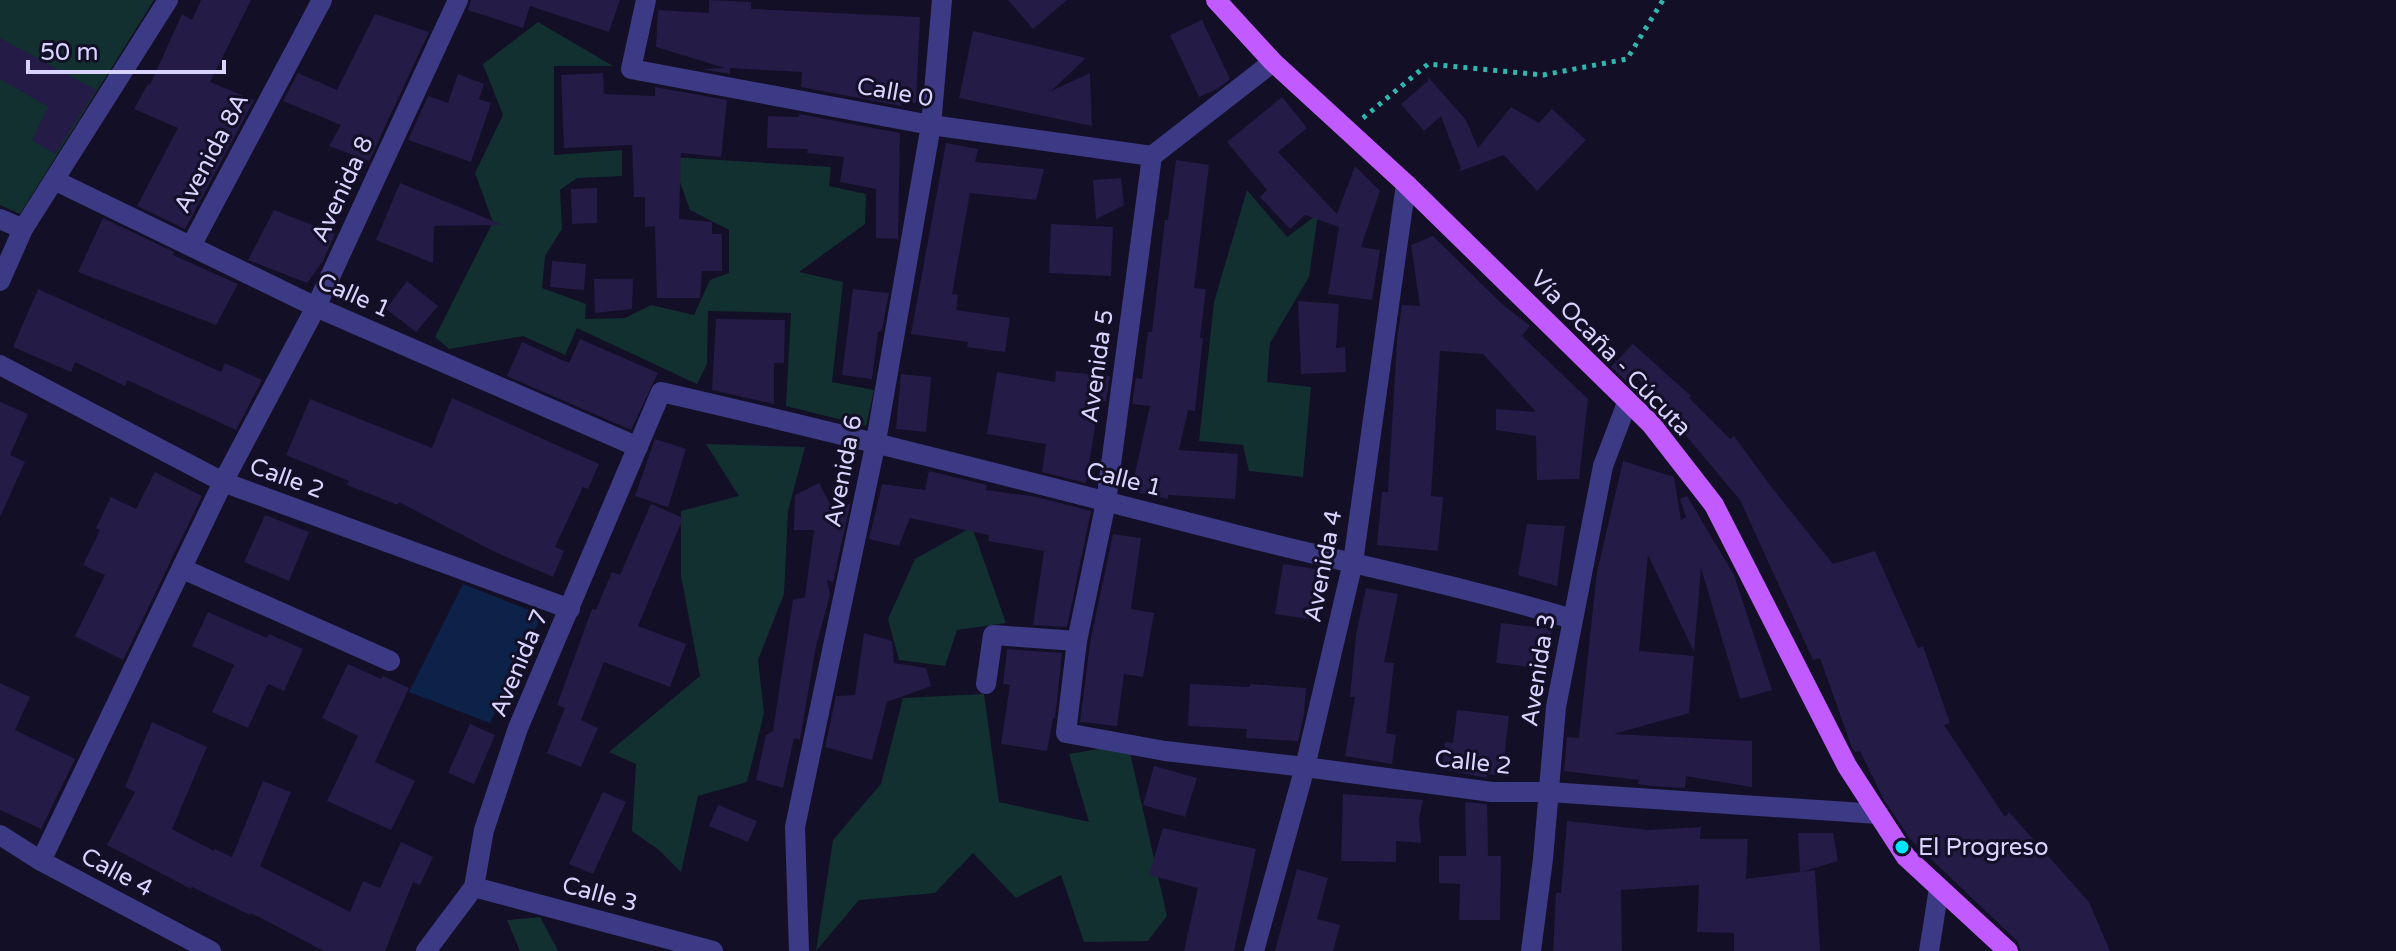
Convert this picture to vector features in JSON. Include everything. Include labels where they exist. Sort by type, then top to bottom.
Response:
[{"type":"main road","name":"Vía Ocaña - Cúcuta","points":[[1216,0],[1273,62],[1406,184],[1651,424],[1714,505],[1847,766],[1906,857],[2008,951]]},
{"type":"street","points":[[0,281],[23,229],[168,0]]},
{"type":"street","name":"Avenida 8A","points":[[191,246],[322,0]]},
{"type":"street","name":"Avenida 8","points":[[41,861],[223,482],[316,307],[458,0]]},
{"type":"street","name":"Calle 0","points":[[646,0],[631,69],[931,125],[1152,156]]},
{"type":"street","name":"Avenida 6","points":[[799,951],[795,827],[876,441],[931,125],[942,0]]},
{"type":"street","points":[[1152,156],[1273,62]]},
{"type":"street","name":"Avenida 5","points":[[1066,733],[1077,641],[1106,502],[1152,156]]},
{"type":"street","name":"Calle 1","points":[[54,180],[316,307],[638,447]]},
{"type":"street","name":"Avenida 4","points":[[1254,951],[1305,767],[1353,562],[1406,184]]},
{"type":"street","points":[[0,219],[23,229]]},
{"type":"street","name":"Calle 2","points":[[0,365],[223,482],[570,609]]},
{"type":"street","name":"Calle 1","points":[[661,392],[876,441],[1106,502],[1502,597],[1572,619]]},
{"type":"street","name":"Avenida 7","points":[[426,951],[474,887],[484,830],[518,728],[661,392]]},
{"type":"street","name":"Avenida 3","points":[[1531,951],[1556,707],[1603,466],[1627,403]]},
{"type":"street","points":[[183,569],[390,661]]},
{"type":"street","points":[[986,684],[993,635],[1077,641]]},
{"type":"street","name":"Calle 2","points":[[1066,733],[1165,751],[1492,792],[1549,792],[1878,814]]},
{"type":"street","name":"Calle 4","points":[[0,835],[41,861],[211,951]]},
{"type":"street","name":"Calle 3","points":[[474,887],[713,951]]},
{"type":"street","points":[[1929,951],[1939,888]]},
{"type":"path","points":[[1349,131],[1428,64],[1543,75],[1627,59],[1663,0]]},
{"type":"green space","points":[[0,0],[154,0],[20,214],[0,205]]},
{"type":"green space","points":[[538,22],[613,66],[554,66],[554,155],[622,150],[622,176],[577,178],[560,190],[562,229],[545,256],[542,288],[586,304],[585,319],[625,318],[651,305],[694,315],[710,280],[729,273],[729,230],[690,210],[671,157],[831,167],[829,186],[866,194],[865,224],[799,272],[843,282],[832,382],[874,390],[866,426],[786,406],[791,313],[708,311],[707,364],[697,384],[577,328],[565,355],[523,336],[449,349],[435,337],[493,222],[475,173],[503,115],[483,64]]},
{"type":"green space","points":[[1247,190],[1287,237],[1318,214],[1309,277],[1270,343],[1267,382],[1311,387],[1303,477],[1249,471],[1243,445],[1199,441],[1214,302]]},
{"type":"green space","points":[[706,444],[805,447],[788,511],[784,594],[758,660],[764,713],[747,782],[698,796],[681,872],[659,850],[632,831],[636,764],[609,752],[700,676],[681,576],[681,511],[739,496]]},
{"type":"green space","points":[[972,527],[1006,623],[957,630],[945,666],[899,660],[888,619],[915,559]]},
{"type":"green space","points":[[984,694],[999,802],[1089,822],[1069,754],[1128,744],[1167,916],[1148,941],[1084,942],[1061,875],[1016,898],[973,853],[935,893],[859,900],[816,951],[833,840],[881,784],[903,698]]},
{"type":"green space","points":[[540,917],[558,951],[520,951],[507,920]]},
{"type":"water","points":[[463,584],[542,615],[490,723],[409,692]]},
{"type":"building","points":[[201,0],[251,0],[210,82],[254,100],[185,229],[137,206],[178,128],[134,109],[150,85],[182,14],[192,20]]},
{"type":"building","points":[[471,0],[620,0],[609,32],[530,6],[523,28],[468,10]]},
{"type":"building","points":[[709,0],[751,2],[751,9],[920,17],[916,103],[901,102],[901,106],[801,87],[802,72],[730,68],[730,74],[702,69],[725,68],[656,47],[658,10],[709,13]]},
{"type":"building","points":[[1008,0],[1067,0],[1033,29]]},
{"type":"building","points":[[375,14],[429,32],[369,161],[329,146],[341,125],[283,101],[298,73],[337,90]]},
{"type":"building","points":[[1202,20],[1230,79],[1199,97],[1170,35]]},
{"type":"building","points":[[973,31],[1086,58],[1051,91],[1090,73],[1092,126],[959,98]]},
{"type":"building","points":[[0,38],[96,90],[55,154],[32,140],[48,107],[0,79]]},
{"type":"building","points":[[603,73],[604,94],[655,96],[655,87],[727,100],[721,157],[681,153],[679,219],[712,222],[712,234],[722,234],[722,271],[702,271],[700,298],[657,298],[655,226],[645,227],[645,197],[634,197],[632,145],[564,148],[561,75]]},
{"type":"building","points":[[458,74],[484,84],[479,99],[491,103],[471,162],[408,140],[428,96],[448,103]]},
{"type":"building","points":[[1428,77],[1466,120],[1478,148],[1511,107],[1539,123],[1552,109],[1586,140],[1537,191],[1504,155],[1458,172],[1461,169],[1441,116],[1424,131],[1401,104],[1428,81]]},
{"type":"building","points":[[1282,97],[1307,128],[1278,152],[1337,214],[1355,166],[1380,191],[1361,247],[1380,250],[1372,300],[1328,294],[1339,227],[1305,215],[1290,229],[1260,197],[1267,190],[1227,142]]},
{"type":"building","points":[[799,114],[900,133],[898,239],[876,238],[876,189],[840,182],[844,157],[807,153],[808,149],[767,148],[768,116],[798,117]]},
{"type":"building","points":[[946,143],[978,149],[975,162],[1044,169],[1036,200],[970,193],[952,294],[958,295],[956,310],[1010,318],[1005,352],[967,347],[968,342],[911,334]]},
{"type":"building","points":[[1176,160],[1209,165],[1194,288],[1206,289],[1200,338],[1203,338],[1195,411],[1188,410],[1179,450],[1238,454],[1235,499],[1168,495],[1168,499],[1131,491],[1150,406],[1132,404],[1136,378],[1142,379],[1148,332],[1152,332],[1165,220],[1168,220]]},
{"type":"building","points":[[1121,178],[1124,205],[1096,219],[1093,180]]},
{"type":"building","points":[[400,183],[503,225],[434,226],[433,263],[376,240]]},
{"type":"building","points":[[597,188],[597,223],[572,224],[571,189]]},
{"type":"building","points":[[274,210],[335,234],[323,261],[307,283],[248,260]]},
{"type":"building","points":[[103,218],[174,252],[173,255],[238,284],[216,325],[78,272]]},
{"type":"building","points":[[1051,224],[1113,227],[1111,276],[1049,273]]},
{"type":"building","points":[[1433,236],[1502,304],[1530,326],[1522,336],[1588,399],[1579,479],[1537,480],[1536,436],[1496,430],[1496,409],[1536,412],[1483,354],[1440,351],[1431,496],[1443,497],[1438,551],[1377,545],[1382,492],[1388,492],[1402,305],[1420,306],[1411,245]]},
{"type":"building","points":[[552,261],[586,264],[584,290],[550,287]]},
{"type":"building","points":[[594,279],[633,279],[632,309],[595,313]]},
{"type":"building","points":[[407,281],[438,306],[416,332],[386,309]]},
{"type":"building","points":[[38,289],[221,372],[225,363],[262,380],[236,430],[127,380],[125,386],[75,362],[71,372],[13,347]]},
{"type":"building","points":[[853,289],[889,293],[882,330],[878,332],[872,379],[842,375]]},
{"type":"building","points":[[1298,301],[1339,304],[1336,348],[1345,347],[1346,372],[1301,374]]},
{"type":"building","points":[[716,319],[785,320],[784,363],[774,363],[774,404],[712,390]]},
{"type":"building","points":[[580,339],[658,373],[631,430],[507,376],[522,342],[569,363]]},
{"type":"building","points":[[1633,344],[1691,396],[1689,398],[1730,439],[1734,436],[1833,564],[1875,551],[1918,648],[1923,646],[1950,723],[1944,725],[2005,817],[2009,812],[2089,902],[2110,951],[2021,951],[2017,941],[1910,839],[1883,798],[1860,751],[1855,752],[1852,748],[1820,658],[1813,660],[1740,500],[1636,376],[1627,382],[1611,367]]},
{"type":"building","points":[[1056,371],[1110,376],[1106,401],[1099,402],[1086,483],[1042,472],[1046,444],[987,434],[997,372],[1055,382]]},
{"type":"building","points":[[901,374],[931,377],[926,432],[896,429]]},
{"type":"building","points":[[452,398],[599,464],[588,489],[583,487],[555,547],[564,551],[553,577],[495,552],[399,502],[398,505],[347,485],[349,481],[286,455],[310,399],[432,448]]},
{"type":"building","points":[[0,402],[28,414],[10,455],[25,462],[0,517]]},
{"type":"building","points":[[655,439],[686,449],[668,507],[635,496]]},
{"type":"building","points":[[1623,461],[1674,477],[1681,520],[1686,517],[1680,499],[1687,496],[1734,575],[1772,690],[1740,699],[1701,568],[1694,652],[1648,555],[1639,651],[1694,656],[1689,713],[1614,734],[1752,741],[1752,787],[1686,776],[1685,788],[1652,786],[1638,784],[1639,780],[1564,771],[1567,737],[1579,738],[1597,572]]},
{"type":"building","points":[[929,471],[987,485],[986,490],[1037,497],[1091,511],[1067,627],[1033,625],[1044,551],[988,541],[989,535],[910,518],[899,546],[869,539],[882,484],[925,490]]},
{"type":"building","points":[[155,472],[202,496],[123,660],[75,636],[105,575],[83,565],[111,497],[136,509]]},
{"type":"building","points":[[819,483],[830,504],[850,504],[833,582],[827,580],[830,595],[816,646],[800,740],[794,738],[783,788],[756,780],[766,735],[773,731],[793,600],[805,597],[814,530],[794,530],[795,495]]},
{"type":"building","points":[[651,504],[683,518],[638,626],[686,644],[670,687],[604,662],[581,720],[598,728],[581,767],[547,753],[565,708],[557,705],[592,609],[596,610],[612,572],[620,575]]},
{"type":"building","points":[[265,515],[309,532],[289,581],[244,562]]},
{"type":"building","points":[[1527,524],[1565,526],[1557,586],[1518,575]]},
{"type":"building","points":[[1113,534],[1141,538],[1131,609],[1154,613],[1143,677],[1124,674],[1117,726],[1080,722],[1090,643]]},
{"type":"building","points":[[1283,564],[1322,570],[1315,620],[1275,614]]},
{"type":"building","points":[[1366,588],[1398,594],[1384,662],[1394,663],[1386,733],[1396,735],[1392,764],[1345,756],[1355,697],[1350,697],[1356,635]]},
{"type":"building","points":[[208,612],[267,638],[269,634],[303,649],[284,691],[268,684],[248,728],[212,712],[234,665],[192,646]]},
{"type":"building","points":[[1501,623],[1552,629],[1546,669],[1496,663]]},
{"type":"building","points":[[864,633],[892,641],[894,663],[926,668],[931,686],[887,702],[872,760],[825,747],[836,696],[855,695]]},
{"type":"building","points":[[1007,649],[1062,653],[1055,718],[1047,751],[1001,744],[1010,685],[1003,684]]},
{"type":"building","points":[[348,664],[409,688],[375,762],[415,781],[391,830],[327,801],[358,736],[322,718]]},
{"type":"building","points":[[0,683],[30,697],[15,730],[75,759],[41,829],[0,810]]},
{"type":"building","points":[[1190,684],[1306,688],[1298,741],[1246,738],[1247,729],[1188,726]]},
{"type":"building","points":[[1457,710],[1509,716],[1502,776],[1487,774],[1487,778],[1442,769],[1445,742],[1453,743]]},
{"type":"building","points":[[152,722],[207,747],[172,829],[214,851],[232,857],[263,781],[291,792],[260,866],[350,912],[363,881],[380,888],[401,842],[433,857],[420,885],[413,882],[385,951],[324,951],[251,913],[191,889],[107,845],[135,792],[125,787]]},
{"type":"building","points":[[470,724],[495,735],[474,784],[448,773]]},
{"type":"building","points":[[1154,766],[1197,778],[1185,817],[1143,805]]},
{"type":"building","points":[[603,792],[626,802],[593,874],[569,864]]},
{"type":"building","points":[[1343,794],[1423,800],[1419,819],[1421,843],[1396,841],[1396,862],[1341,861]]},
{"type":"building","points":[[1465,802],[1487,804],[1488,856],[1501,856],[1500,920],[1459,920],[1460,884],[1439,883],[1439,856],[1466,856]]},
{"type":"building","points":[[718,805],[757,821],[748,842],[709,826]]},
{"type":"building","points":[[1567,821],[1649,830],[1701,827],[1700,839],[1748,839],[1746,879],[1800,872],[1798,833],[1833,833],[1838,861],[1801,872],[1815,870],[1820,951],[1734,951],[1734,933],[1697,932],[1699,885],[1621,890],[1622,951],[1553,951],[1556,893],[1561,893]]},
{"type":"building","points":[[1163,828],[1256,849],[1234,951],[1184,951],[1198,888],[1149,875]]},
{"type":"building","points":[[1297,869],[1328,878],[1317,919],[1340,925],[1333,951],[1275,951]]},
{"type":"place","name":"El Progreso","points":[[1902,847]]}]
